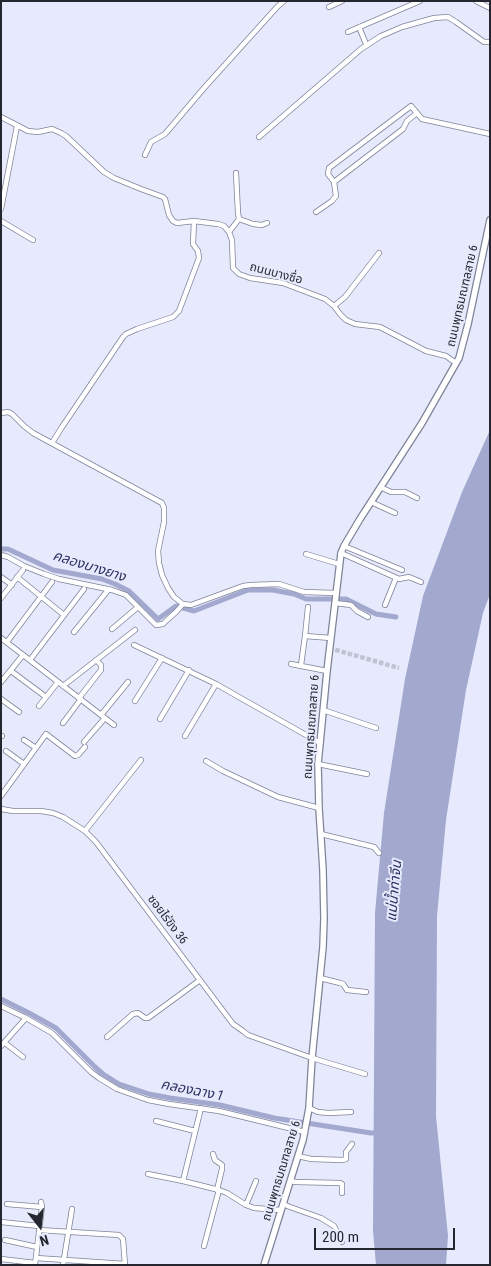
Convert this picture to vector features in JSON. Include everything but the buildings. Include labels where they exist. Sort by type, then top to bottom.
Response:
[{"type":"main road","name":"ถนนพุทธมณฑลสาย 6","points":[[264,1265],[298,1156],[310,1108],[312,1058],[324,919],[324,870],[318,808],[318,764],[326,671],[341,554],[371,502],[422,423],[456,363],[467,330],[490,220]]},
{"type":"street","points":[[145,155],[151,142],[165,134],[204,88],[284,1]]},
{"type":"street","points":[[329,6],[342,1]]},
{"type":"street","points":[[348,32],[420,1]]},
{"type":"street","points":[[476,1],[490,8]]},
{"type":"street","points":[[259,137],[366,44],[402,27],[421,21],[448,17],[484,42],[490,42]]},
{"type":"street","points":[[359,27],[366,44]]},
{"type":"street","points":[[316,212],[336,196],[334,182],[328,174],[328,168],[412,106],[422,119],[490,134]]},
{"type":"street","points":[[334,182],[403,129],[407,121],[417,113]]},
{"type":"street","points":[[1,117],[33,132],[57,130],[66,136],[104,172],[163,197],[169,216],[177,223],[194,221],[218,224],[230,231],[237,221],[238,213],[236,173]]},
{"type":"street","points":[[1,209],[18,126]]},
{"type":"street","points":[[1,171],[8,172]]},
{"type":"street","points":[[1,221],[33,240]]},
{"type":"street","points":[[52,444],[123,337],[137,329],[173,317],[180,311],[199,258],[198,251],[193,244],[194,221]]},
{"type":"street","points":[[237,221],[262,225],[267,223]]},
{"type":"street","name":"ถนนบางซื่อ","points":[[230,231],[233,268],[239,274],[250,278],[283,283],[325,299],[346,320],[355,324],[380,327],[426,351],[446,356],[456,363]]},
{"type":"street","points":[[334,306],[345,297],[379,253]]},
{"type":"street","points":[[1,413],[8,412],[12,414],[33,433],[162,503],[164,522],[158,551],[159,563],[162,576],[168,588],[182,605],[191,605],[243,586],[251,585],[279,584],[304,592],[336,593]]},
{"type":"street","points":[[380,488],[391,492],[405,492],[417,498]]},
{"type":"street","points":[[371,502],[395,513]]},
{"type":"street","points":[[344,546],[402,570]]},
{"type":"street","points":[[306,554],[339,564]]},
{"type":"street","points":[[341,554],[401,580],[409,577],[421,582]]},
{"type":"street","points":[[1,555],[59,579],[109,589],[126,596],[156,625],[162,624],[182,605]]},
{"type":"street","points":[[1,598],[23,570]]},
{"type":"street","points":[[1,577],[12,585]]},
{"type":"street","points":[[17,577],[64,615]]},
{"type":"street","points":[[385,605],[396,578]]},
{"type":"street","points":[[7,642],[52,582]]},
{"type":"street","points":[[30,660],[84,589]]},
{"type":"street","points":[[74,632],[109,589]]},
{"type":"street","points":[[335,603],[351,605],[368,617]]},
{"type":"street","points":[[112,629],[138,607]]},
{"type":"street","points":[[301,665],[308,607]]},
{"type":"street","points":[[39,706],[61,684],[135,630]]},
{"type":"street","points":[[305,636],[331,638]]},
{"type":"street","points":[[1,638],[114,725]]},
{"type":"street","points":[[134,645],[216,684],[320,743]]},
{"type":"street","points":[[1,682],[23,655]]},
{"type":"street","points":[[135,700],[162,658]]},
{"type":"street","points":[[63,723],[100,670],[101,665],[96,660]]},
{"type":"street","points":[[291,664],[326,671]]},
{"type":"street","points":[[160,719],[189,670]]},
{"type":"street","points":[[10,671],[46,697]]},
{"type":"street","points":[[1,672],[7,676]]},
{"type":"street","points":[[1,796],[46,734],[76,756],[78,755],[128,682]]},
{"type":"street","points":[[185,736],[216,684]]},
{"type":"street","points":[[1,699],[19,712]]},
{"type":"street","points":[[323,710],[376,728]]},
{"type":"street","points":[[24,740],[36,748]]},
{"type":"street","points":[[6,751],[24,764]]},
{"type":"street","points":[[85,831],[142,760]]},
{"type":"street","points":[[206,761],[278,797],[318,808]]},
{"type":"street","points":[[318,764],[367,774]]},
{"type":"street","name":"ซอยไร่ขิง 36","points":[[1,809],[41,811],[53,814],[63,817],[85,831],[96,842],[233,1024],[248,1035],[312,1058],[365,1074]]},
{"type":"street","points":[[321,834],[374,847],[379,853]]},
{"type":"street","points":[[320,978],[343,984],[347,990],[366,992]]},
{"type":"street","points":[[107,1037],[133,1014],[138,1013],[148,1018],[200,980]]},
{"type":"street","points":[[1,1006],[52,1033],[91,1072],[117,1089],[148,1100],[218,1111],[305,1131]]},
{"type":"street","points":[[23,1057],[3,1044],[26,1018]]},
{"type":"street","points":[[183,1181],[201,1108]]},
{"type":"street","points":[[310,1108],[318,1112],[350,1112]]},
{"type":"street","points":[[156,1121],[195,1131]]},
{"type":"street","points":[[298,1156],[311,1159],[343,1160],[346,1159],[346,1152],[352,1144]]},
{"type":"street","points":[[204,1246],[222,1168],[222,1165],[215,1160],[212,1154]]},
{"type":"street","points":[[148,1174],[218,1190],[254,1208],[281,1210]]},
{"type":"street","points":[[246,1205],[256,1181]]},
{"type":"street","points":[[290,1181],[340,1183],[342,1184],[342,1193]]},
{"type":"street","points":[[6,1204],[41,1205],[36,1262]]},
{"type":"street","points":[[283,1204],[321,1218],[334,1226],[342,1242]]},
{"type":"street","points":[[64,1262],[67,1232],[72,1209]]},
{"type":"street","points":[[1,1222],[67,1232],[122,1236],[125,1265],[36,1262],[1,1258]]},
{"type":"street","points":[[5,1240],[37,1248]]},
{"type":"water","name":"แม่น้ำท่าจีน","points":[[490,430],[490,594],[483,613],[466,690],[446,820],[437,916],[436,1116],[448,1236],[446,1265],[376,1265],[373,1231],[375,913],[384,813],[405,679],[423,596],[462,492]]},
{"type":"waterway","name":"คลองบางยาง","points":[[1,549],[8,549],[53,570],[102,579],[115,584],[129,591],[158,619],[176,606],[194,611],[248,590],[273,590],[294,594],[306,599],[346,599],[376,614],[396,617]]},
{"type":"waterway","name":"คลองฉาง 1","points":[[1,999],[56,1028],[95,1067],[119,1084],[149,1094],[220,1105],[274,1118],[379,1133]]},
{"type":"tunnel","points":[[329,648],[399,668]]}]
